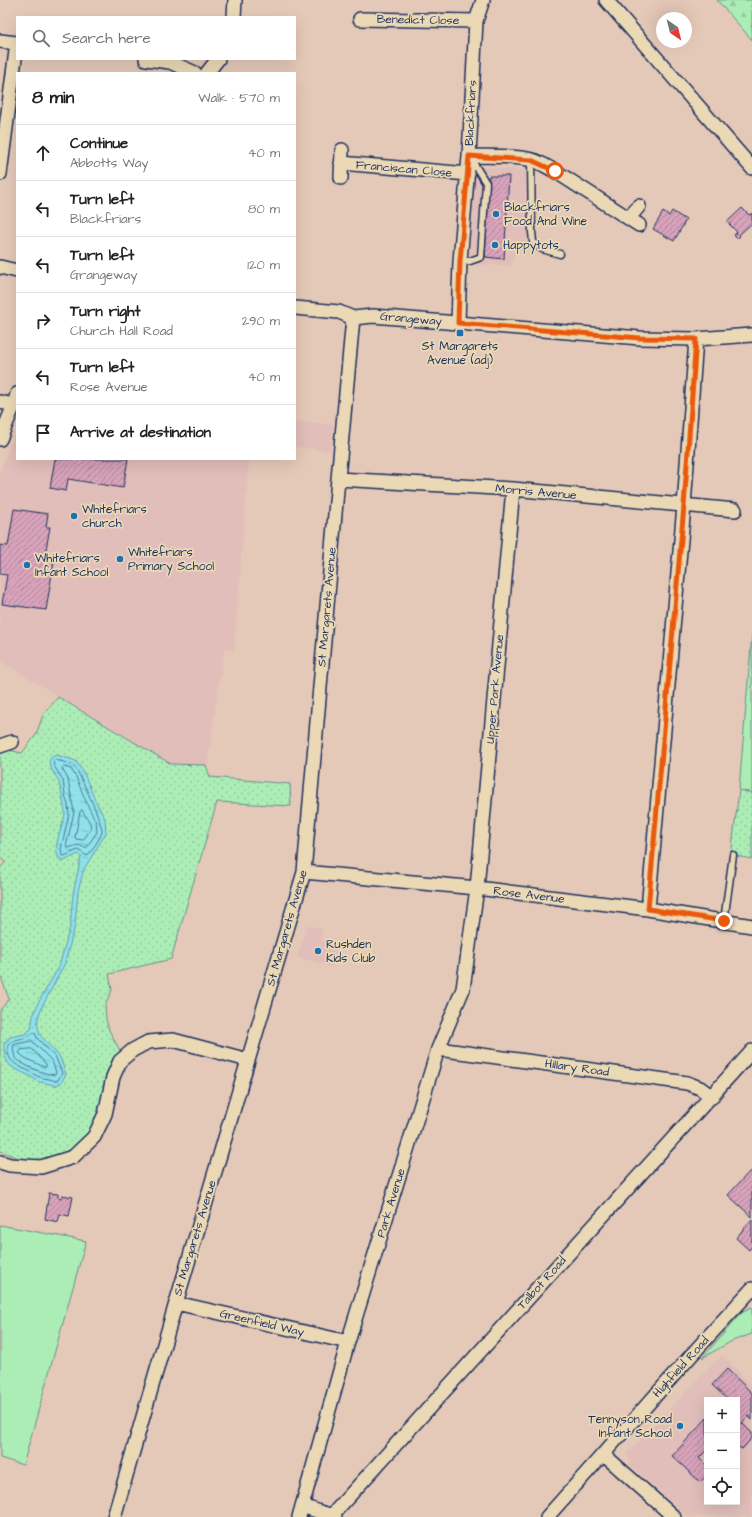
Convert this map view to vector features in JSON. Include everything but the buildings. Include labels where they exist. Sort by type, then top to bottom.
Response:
[{"type":"street","points":[[234,16],[235,0]]},
{"type":"street","name":"Blackfriars","points":[[458,323],[460,261],[468,174],[476,21],[482,0]]},
{"type":"street","points":[[606,0],[752,168]]},
{"type":"street","name":"Benedict Close","points":[[360,19],[476,21]]},
{"type":"street","points":[[0,41],[16,43]]},
{"type":"street","points":[[0,174],[16,51]]},
{"type":"street","points":[[154,60],[170,62],[193,72]]},
{"type":"street","points":[[208,72],[217,60]]},
{"type":"street","points":[[469,156],[531,160],[555,171],[634,221],[639,206]]},
{"type":"street","name":"Franciscan Close","points":[[340,178],[342,157],[468,174]]},
{"type":"street","points":[[0,267],[16,271]]},
{"type":"street","name":"Grangeway","points":[[296,308],[339,312],[353,318],[373,316],[640,338],[696,339],[752,335]]},
{"type":"street","name":"St Margarets Avenue","points":[[114,1517],[304,872],[353,318]]},
{"type":"street","points":[[648,909],[684,506],[696,339]]},
{"type":"street","points":[[0,402],[16,400],[0,439]]},
{"type":"street","name":"Morris Avenue","points":[[338,479],[513,489],[735,510]]},
{"type":"street","name":"Upper Park Avenue","points":[[477,888],[513,489]]},
{"type":"street","name":"Rose Avenue","points":[[304,872],[477,888],[648,909],[752,926]]},
{"type":"street","name":"Park Avenue","points":[[300,1512],[348,1342],[438,1049],[463,989],[477,888]]},
{"type":"street","points":[[0,1162],[10,1165],[41,1167],[73,1157],[94,1137],[105,1114],[113,1077],[120,1061],[133,1050],[148,1042],[173,1040],[248,1060]]},
{"type":"street","name":"Hillary Road","points":[[438,1049],[687,1083],[700,1088],[712,1097]]},
{"type":"street","name":"Talbot Road","points":[[333,1516],[752,1051]]},
{"type":"street","name":"Highfield Road","points":[[547,1517],[752,1290]]},
{"type":"street","name":"Greenfield Way","points":[[176,1304],[348,1342]]},
{"type":"street","points":[[603,1454],[674,1517]]},
{"type":"street","points":[[300,1512],[333,1516]]},
{"type":"lane","points":[[460,261],[470,261],[481,257],[486,182],[469,156]]},
{"type":"lane","points":[[531,160],[533,242],[542,249],[560,254]]},
{"type":"lane","points":[[724,921],[733,855]]},
{"type":"shaded area","points":[[484,167],[527,170],[528,244],[524,249],[518,248],[510,266],[471,264],[470,261],[472,185],[475,175]]},
{"type":"shaded area","points":[[296,421],[334,425],[330,451],[296,447]]},
{"type":"shaded area","name":"Whitefriars Primary School","points":[[16,431],[16,460],[249,460],[234,650],[224,649],[207,766],[171,764],[0,661],[0,470]]},
{"type":"shaded area","name":"Rushden Kids Club","points":[[307,925],[323,929],[320,940],[338,946],[332,967],[297,957]]},
{"type":"shaded area","name":"Tennyson Road Infant School","points":[[722,1355],[752,1385],[752,1517],[688,1517],[631,1466],[627,1453]]},
{"type":"green space","points":[[717,0],[752,0],[752,40]]},
{"type":"green space","points":[[752,634],[752,793],[739,790]]},
{"type":"green space","points":[[58,697],[171,764],[206,765],[210,777],[290,784],[291,806],[217,802],[171,959],[109,974],[112,990],[105,1006],[106,1019],[109,1030],[120,1051],[101,1118],[97,1127],[81,1143],[71,1150],[60,1156],[39,1162],[25,1160],[0,1151],[0,1010],[9,999],[0,974],[0,868],[5,863],[0,856],[0,752],[8,750],[22,753],[36,735],[43,715]]},
{"type":"green space","points":[[739,790],[752,793],[752,859],[731,855]]},
{"type":"green space","points":[[0,1225],[86,1241],[23,1465],[0,1458]]},
{"type":"green space","points":[[752,1307],[752,1334],[732,1341],[702,1358],[743,1311]]},
{"type":"water","points":[[57,755],[76,761],[84,773],[95,800],[105,819],[106,833],[84,869],[78,891],[75,925],[65,963],[41,1009],[37,1022],[40,1035],[60,1057],[66,1074],[61,1083],[55,1086],[38,1081],[12,1067],[5,1056],[4,1043],[10,1037],[25,1034],[31,1029],[33,1016],[38,1003],[59,967],[70,927],[73,894],[81,857],[78,854],[62,862],[58,857],[57,845],[65,814],[59,782],[51,769],[49,761],[52,757]]},
{"type":"place","name":"Blackfriars Food And Wine","points":[[496,214]]},
{"type":"place","name":"Happytots","points":[[495,245]]},
{"type":"place","name":"St Margarets Avenue (adj)","points":[[460,333]]},
{"type":"place","name":"Whitefriars church","points":[[74,516]]},
{"type":"place","name":"Whitefriars Primary School","points":[[120,559]]},
{"type":"place","name":"Whitefriars Infant School","points":[[27,565]]},
{"type":"place","name":"Rushden Kids Club","points":[[318,951]]},
{"type":"place","name":"Tennyson Road Infant School","points":[[680,1426]]},
{"type":"route","points":[[555,171],[541,163],[520,158],[469,156],[460,261],[458,323],[640,338],[696,339],[684,506],[648,909],[724,921]]}]
